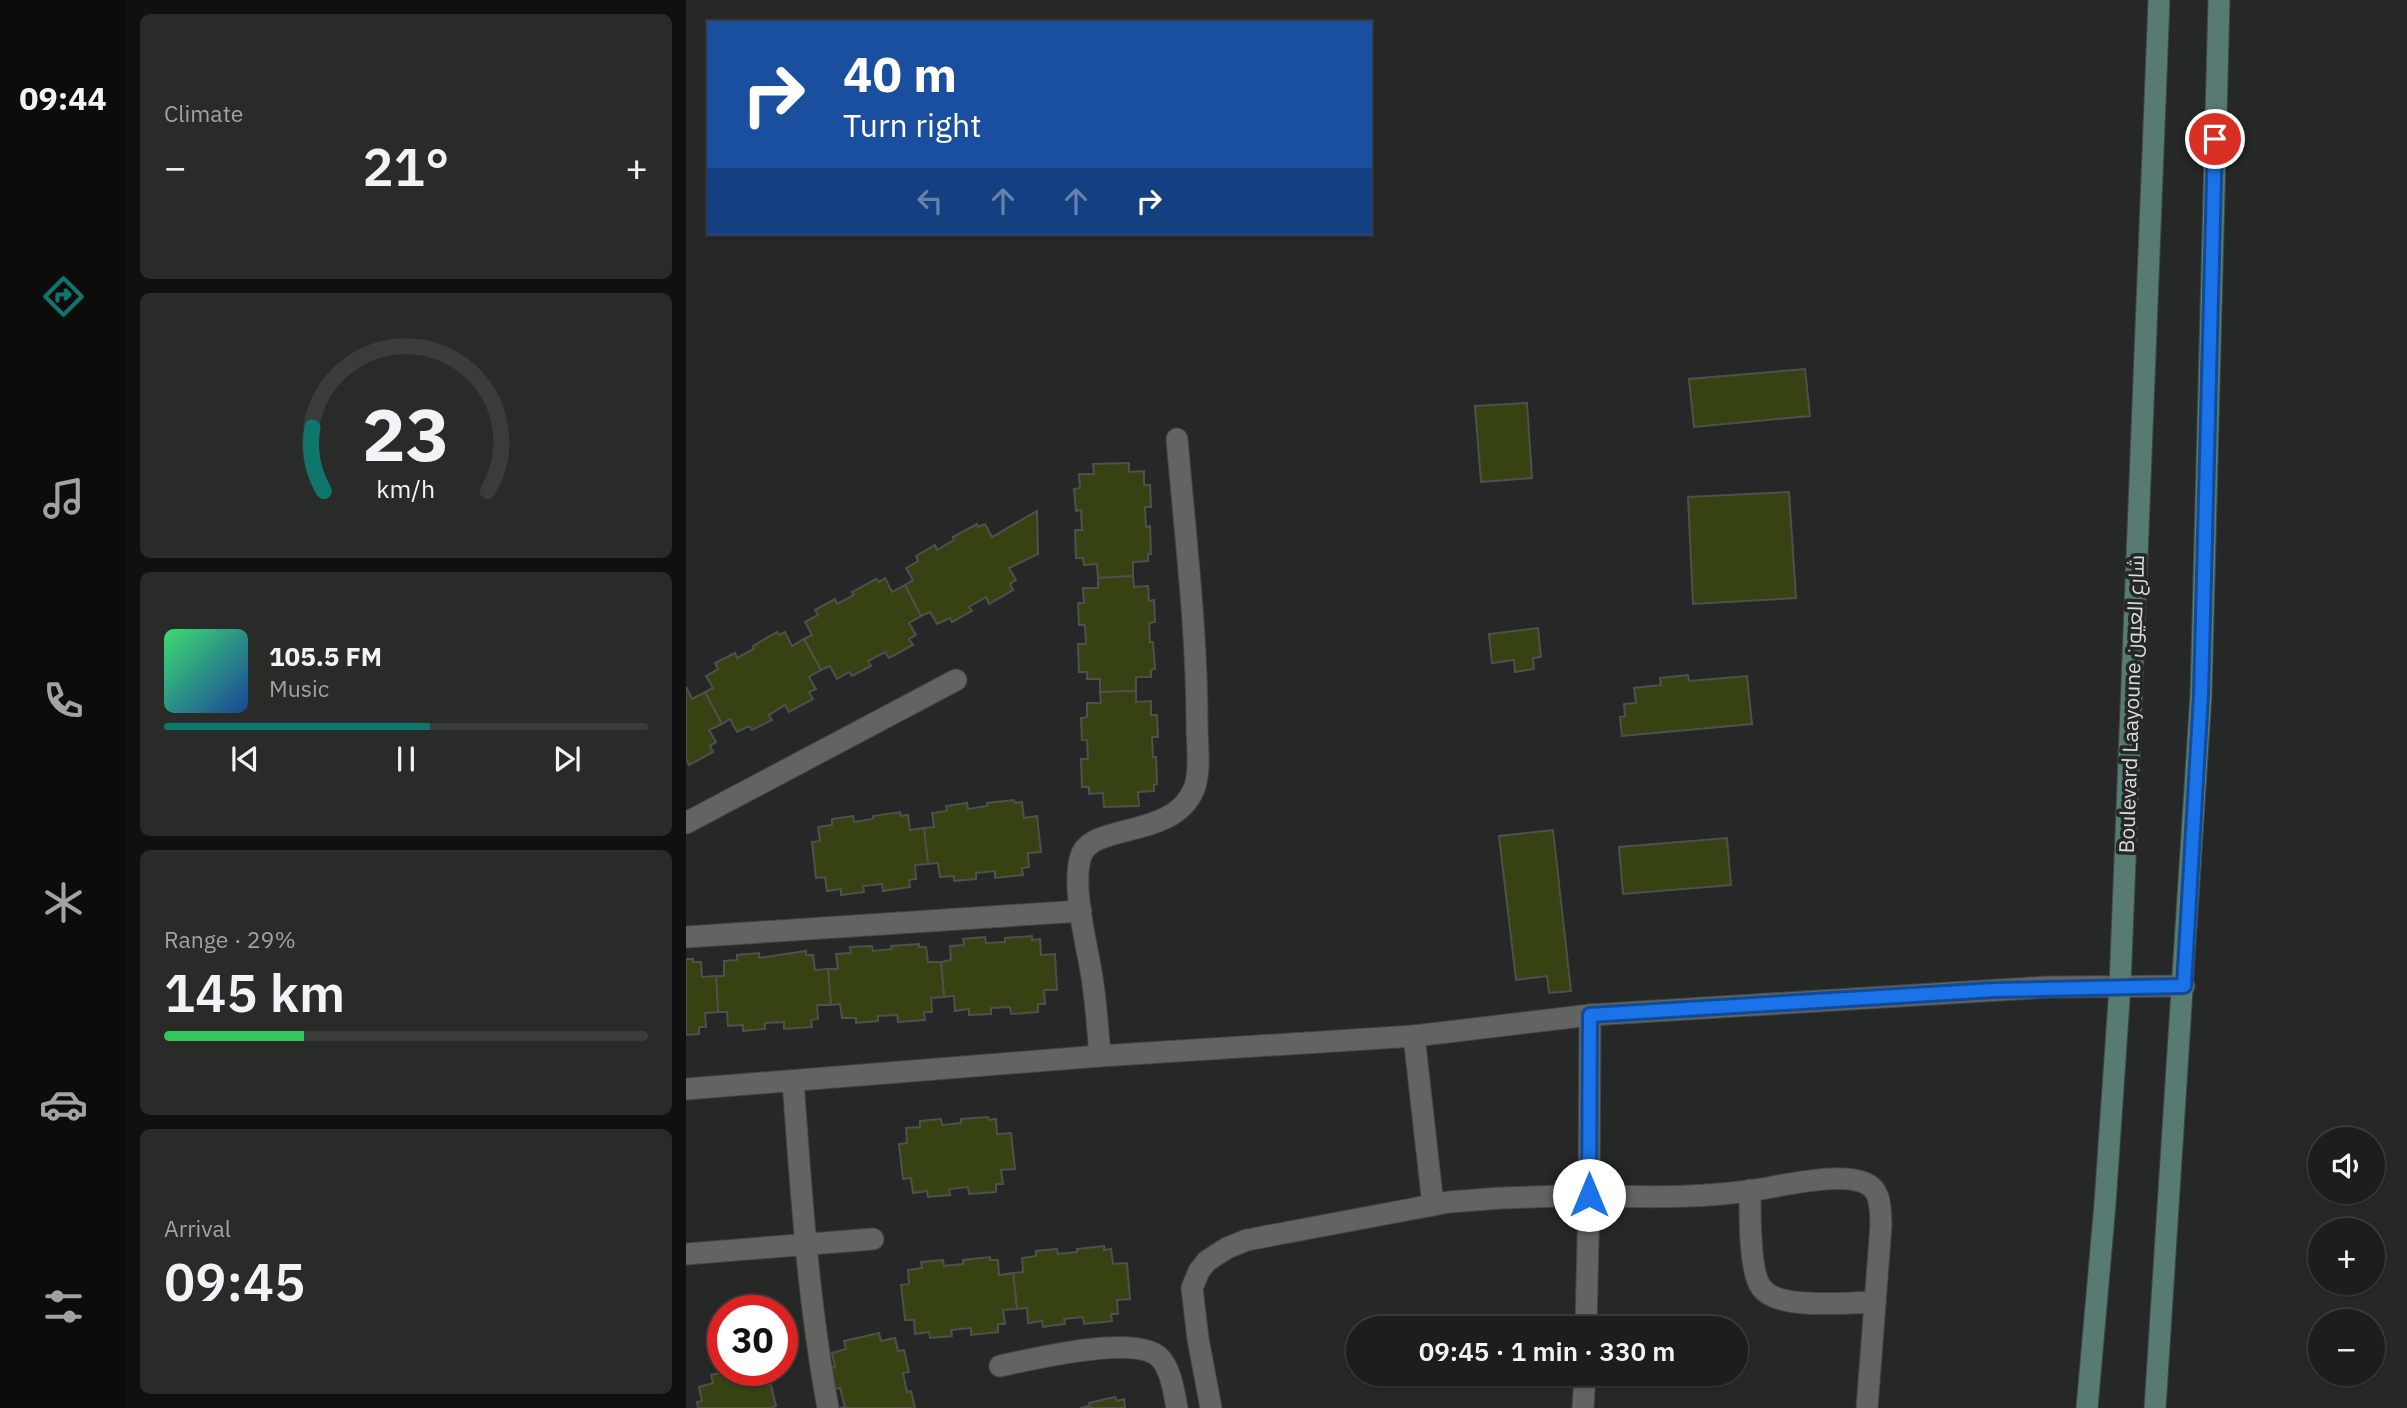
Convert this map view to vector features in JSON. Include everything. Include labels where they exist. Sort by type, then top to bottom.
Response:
[{"type":"street","name":"Boulevard Laayoune شارع العيون","points":[[2087,1408],[2120,986],[2159,0]]},
{"type":"street","points":[[2155,1408],[2201,695],[2219,0]]},
{"type":"street","points":[[1100,1056],[1093,980],[1081,911],[1081,854],[1091,842],[1133,828],[1157,824],[1181,807],[1194,789],[1198,769],[1197,699],[1177,439]]},
{"type":"street","points":[[686,822],[956,680]]},
{"type":"street","points":[[686,937],[1081,911]]},
{"type":"street","points":[[686,1089],[1100,1056],[1414,1036],[1590,1015],[1967,991],[2184,986]]},
{"type":"street","points":[[1586,1316],[1590,1015]]},
{"type":"street","points":[[1414,1036],[1433,1205]]},
{"type":"street","points":[[793,1081],[805,1245],[828,1408]]},
{"type":"street","points":[[1211,1408],[1192,1288],[1207,1261],[1227,1248],[1247,1240],[1433,1205],[1501,1198],[1589,1195],[1655,1198],[1750,1191],[1808,1181],[1847,1180],[1865,1182],[1874,1189],[1880,1200],[1881,1225],[1867,1408]]},
{"type":"street","points":[[1750,1191],[1753,1256],[1759,1285],[1766,1292],[1776,1299],[1798,1303],[1875,1301]]},
{"type":"street","points":[[686,1254],[873,1239]]},
{"type":"street","points":[[1000,1366],[1105,1348],[1151,1351],[1160,1357],[1167,1370],[1177,1408]]},
{"type":"street","points":[[1583,1408],[1584,1386]]},
{"type":"building","points":[[1805,369],[1810,416],[1694,427],[1689,379]]},
{"type":"building","points":[[1527,403],[1532,478],[1481,482],[1475,406]]},
{"type":"building","points":[[1129,463],[1129,472],[1144,471],[1144,485],[1150,485],[1151,507],[1145,507],[1146,527],[1150,526],[1151,554],[1148,554],[1148,561],[1133,562],[1133,576],[1098,578],[1097,564],[1084,565],[1083,558],[1076,558],[1075,530],[1082,530],[1081,510],[1076,511],[1074,489],[1080,488],[1079,474],[1094,474],[1093,464]]},
{"type":"building","points":[[1789,492],[1796,598],[1693,604],[1688,497]]},
{"type":"building","points":[[1037,511],[1038,554],[1009,568],[1016,580],[1010,584],[1013,590],[989,604],[986,597],[969,607],[972,611],[952,622],[950,618],[937,624],[930,612],[921,616],[905,585],[913,580],[906,568],[918,561],[916,556],[935,545],[937,550],[954,540],[953,537],[977,524],[978,527],[985,524],[992,537]]},
{"type":"building","points":[[1133,576],[1134,587],[1148,586],[1149,601],[1154,600],[1155,622],[1149,623],[1155,669],[1151,670],[1151,677],[1136,677],[1136,691],[1100,692],[1100,679],[1087,679],[1087,672],[1079,672],[1078,644],[1086,644],[1085,625],[1079,625],[1078,603],[1084,603],[1083,588],[1098,588],[1098,578]]},
{"type":"building","points":[[885,578],[892,592],[905,585],[921,616],[909,623],[916,635],[909,639],[913,645],[889,658],[885,652],[868,661],[871,666],[852,676],[849,672],[837,679],[830,666],[821,670],[804,639],[812,635],[805,622],[818,615],[815,610],[835,599],[837,604],[876,579],[879,582]]},
{"type":"building","points":[[1538,628],[1541,657],[1533,658],[1534,669],[1515,672],[1514,660],[1492,663],[1489,634]]},
{"type":"building","points":[[777,632],[779,635],[785,632],[792,646],[804,639],[821,670],[809,677],[816,689],[809,692],[813,699],[789,712],[785,705],[769,715],[772,720],[752,730],[749,726],[737,732],[730,719],[722,724],[705,692],[713,688],[706,676],[718,669],[715,663],[735,653],[737,658]]},
{"type":"building","points":[[1688,675],[1689,681],[1747,676],[1752,724],[1622,736],[1620,717],[1625,716],[1624,704],[1636,703],[1634,688],[1661,685],[1660,678]]},
{"type":"building","points":[[686,687],[692,699],[705,692],[722,724],[709,730],[716,742],[710,746],[713,752],[689,765],[686,759]]},
{"type":"building","points":[[1136,691],[1136,702],[1151,701],[1151,715],[1157,715],[1158,737],[1152,737],[1157,784],[1154,785],[1154,791],[1138,792],[1139,806],[1104,807],[1103,793],[1089,794],[1089,787],[1082,787],[1081,759],[1088,759],[1087,740],[1082,740],[1081,718],[1087,717],[1087,703],[1101,703],[1100,692]]},
{"type":"building","points":[[1014,800],[1015,803],[1022,802],[1024,818],[1037,816],[1041,852],[1028,853],[1029,867],[1022,868],[1023,875],[995,878],[995,871],[976,873],[976,879],[954,881],[954,876],[940,877],[938,863],[928,864],[924,828],[934,827],[932,813],[947,811],[946,806],[967,803],[968,809],[987,806],[987,803]]},
{"type":"building","points":[[900,812],[901,816],[908,815],[910,830],[924,828],[928,864],[915,865],[916,879],[909,880],[910,887],[883,891],[882,884],[863,886],[864,892],[841,895],[841,889],[827,891],[825,877],[816,878],[812,842],[820,841],[818,827],[832,825],[832,819],[853,816],[854,822]]},
{"type":"building","points":[[1553,830],[1571,991],[1549,993],[1547,976],[1516,980],[1499,836]]},
{"type":"building","points":[[1727,838],[1731,885],[1623,894],[1619,847]]},
{"type":"building","points":[[1032,936],[1032,940],[1040,939],[1041,955],[1055,954],[1057,990],[1044,990],[1045,1004],[1038,1004],[1038,1012],[1011,1014],[1010,1007],[991,1008],[991,1014],[969,1015],[969,1009],[955,1011],[954,996],[944,997],[941,962],[951,960],[950,946],[964,945],[963,939],[985,937],[986,943]]},
{"type":"building","points":[[919,944],[919,947],[926,947],[928,962],[941,962],[944,997],[931,998],[932,1012],[924,1012],[925,1020],[898,1022],[897,1015],[878,1016],[878,1021],[856,1023],[856,1018],[842,1018],[840,1004],[831,1005],[828,969],[838,969],[836,954],[851,953],[850,947],[872,946],[873,951],[892,949],[891,946]]},
{"type":"building","points":[[806,951],[806,955],[813,955],[815,970],[828,969],[831,1005],[817,1005],[818,1019],[811,1020],[812,1027],[784,1029],[784,1022],[765,1023],[765,1029],[743,1031],[743,1025],[728,1026],[727,1012],[718,1012],[716,976],[724,976],[724,961],[737,960],[737,955],[759,953],[759,958]]},
{"type":"building","points":[[686,959],[701,962],[702,977],[716,976],[718,1012],[705,1013],[706,1027],[699,1027],[699,1034],[686,1035]]},
{"type":"building","points":[[988,1117],[989,1120],[996,1119],[997,1134],[1011,1133],[1015,1169],[1001,1170],[1003,1184],[996,1184],[996,1192],[969,1194],[968,1187],[949,1189],[950,1195],[928,1197],[927,1191],[913,1193],[911,1178],[903,1179],[899,1144],[907,1143],[906,1128],[920,1127],[920,1121],[941,1119],[942,1125],[961,1123],[961,1119]]},
{"type":"building","points":[[1104,1246],[1104,1250],[1111,1249],[1113,1264],[1127,1263],[1130,1299],[1117,1300],[1118,1314],[1111,1314],[1112,1321],[1084,1324],[1083,1317],[1064,1319],[1065,1324],[1043,1327],[1042,1321],[1028,1323],[1027,1308],[1017,1309],[1013,1273],[1023,1272],[1022,1258],[1036,1256],[1036,1251],[1057,1249],[1058,1254]]},
{"type":"building","points":[[990,1257],[990,1260],[998,1260],[999,1275],[1013,1273],[1017,1309],[1003,1310],[1005,1324],[998,1324],[998,1332],[971,1335],[971,1328],[951,1330],[952,1336],[930,1338],[929,1332],[915,1334],[914,1320],[905,1320],[901,1285],[909,1284],[908,1270],[922,1268],[921,1262],[943,1260],[944,1266],[963,1264],[963,1260]]},
{"type":"building","points":[[879,1333],[881,1341],[895,1338],[898,1351],[904,1350],[909,1372],[903,1373],[907,1392],[911,1391],[915,1408],[840,1408],[845,1407],[840,1388],[835,1389],[830,1368],[835,1367],[832,1353],[846,1349],[844,1341]]},
{"type":"building","points":[[707,1385],[771,1386],[776,1406],[698,1408],[697,1402],[702,1401],[699,1387]]},
{"type":"building","points":[[1115,1397],[1117,1401],[1124,1399],[1125,1408],[1080,1408],[1090,1406],[1089,1403]]},
{"type":"route","points":[[1589,1195],[1590,1015],[2048,987],[2184,986],[2201,695],[2215,139]]}]
